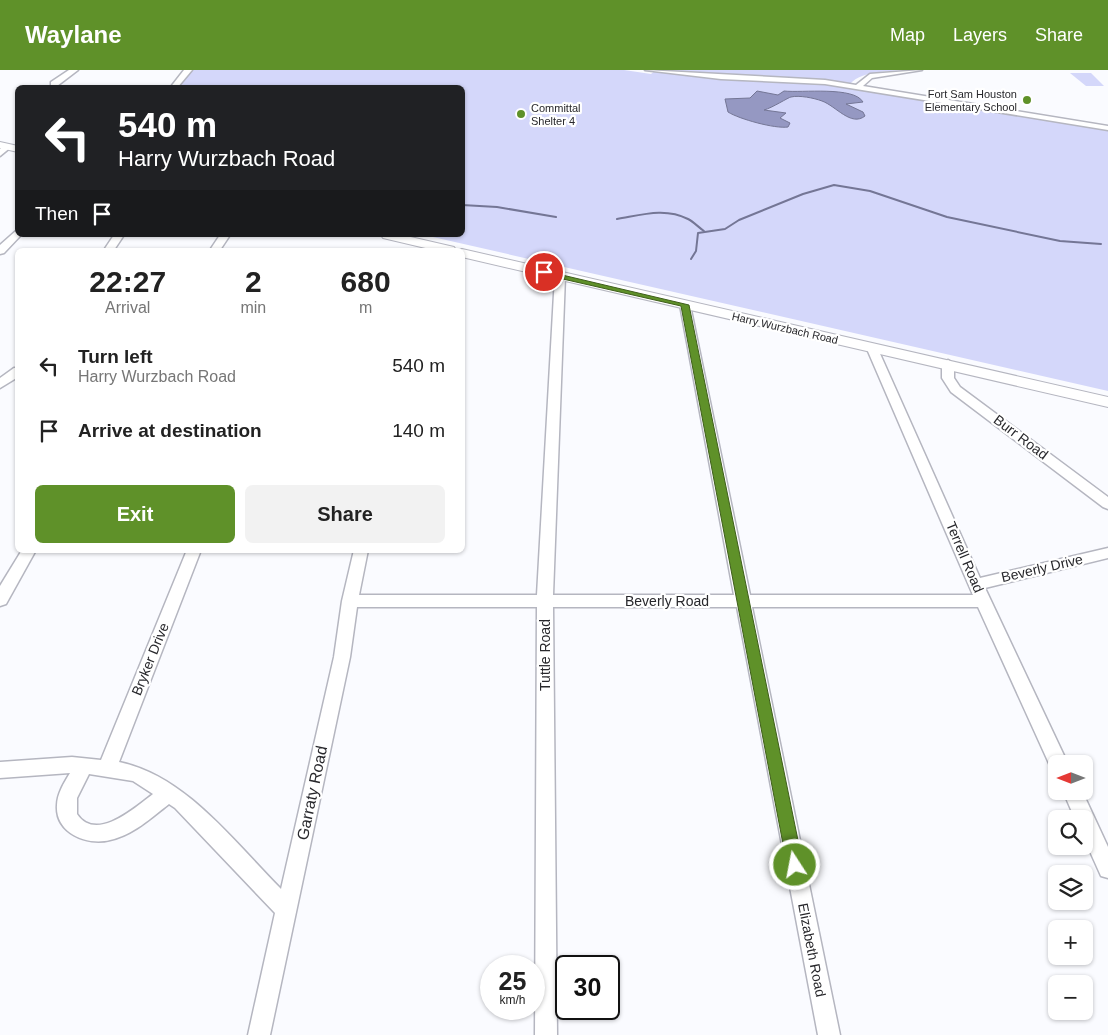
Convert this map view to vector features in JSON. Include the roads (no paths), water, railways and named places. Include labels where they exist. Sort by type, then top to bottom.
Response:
[{"type":"main road","points":[[393,237],[424,247]]},
{"type":"main road","name":"Harry Wurzbach Road","points":[[465,254],[1108,402]]},
{"type":"street","points":[[54,84],[74,70]]},
{"type":"street","points":[[176,85],[188,70]]},
{"type":"street","points":[[649,70],[860,84],[931,99],[1108,128]]},
{"type":"street","points":[[840,84],[855,82],[867,75],[918,70]]},
{"type":"street","points":[[860,84],[868,77],[883,74]]},
{"type":"street","points":[[0,251],[15,235]]},
{"type":"street","points":[[109,248],[118,237]]},
{"type":"street","points":[[216,248],[224,237]]},
{"type":"street","name":"Tuttle Road","points":[[546,1035],[545,602],[560,276]]},
{"type":"street","name":"Elizabeth Road","points":[[685,305],[829,1035]]},
{"type":"street","name":"Terrell Road","points":[[873,349],[984,601],[1055,755]]},
{"type":"street","name":"Burr Road","points":[[948,364],[948,378],[956,389],[1108,504]]},
{"type":"street","points":[[0,370],[15,367]]},
{"type":"street","points":[[0,384],[15,373]]},
{"type":"street","points":[[0,388],[15,385]]},
{"type":"street","points":[[0,600],[27,553]]},
{"type":"street","name":"Bryker Drive","points":[[107,768],[193,553]]},
{"type":"street","name":"Garraty Road","points":[[259,1035],[342,656],[350,601],[360,553]]},
{"type":"street","name":"Beverly Drive","points":[[977,584],[1108,553]]},
{"type":"street","name":"Beverly Road","points":[[350,601],[984,601]]},
{"type":"street","points":[[0,770],[31,766],[84,766],[137,774],[182,802],[286,909]]},
{"type":"street","points":[[84,766],[72,788],[66,808],[70,821],[86,832],[93,834],[119,828],[168,793]]},
{"type":"street","points":[[1076,800],[1108,869]]},
{"type":"waterway","points":[[691,259],[696,251],[698,233],[725,229],[739,220],[803,194],[834,185],[870,191],[947,217],[1060,241],[1101,244]]},
{"type":"waterway","points":[[465,205],[497,207],[556,217]]},
{"type":"waterway","points":[[617,219],[644,214],[671,213],[688,219],[704,231]]},
{"type":"place","name":"Fort Sam Houston Elementary School","points":[[1027,100]]},
{"type":"place","name":"Committal Shelter 4","points":[[521,114]]}]
